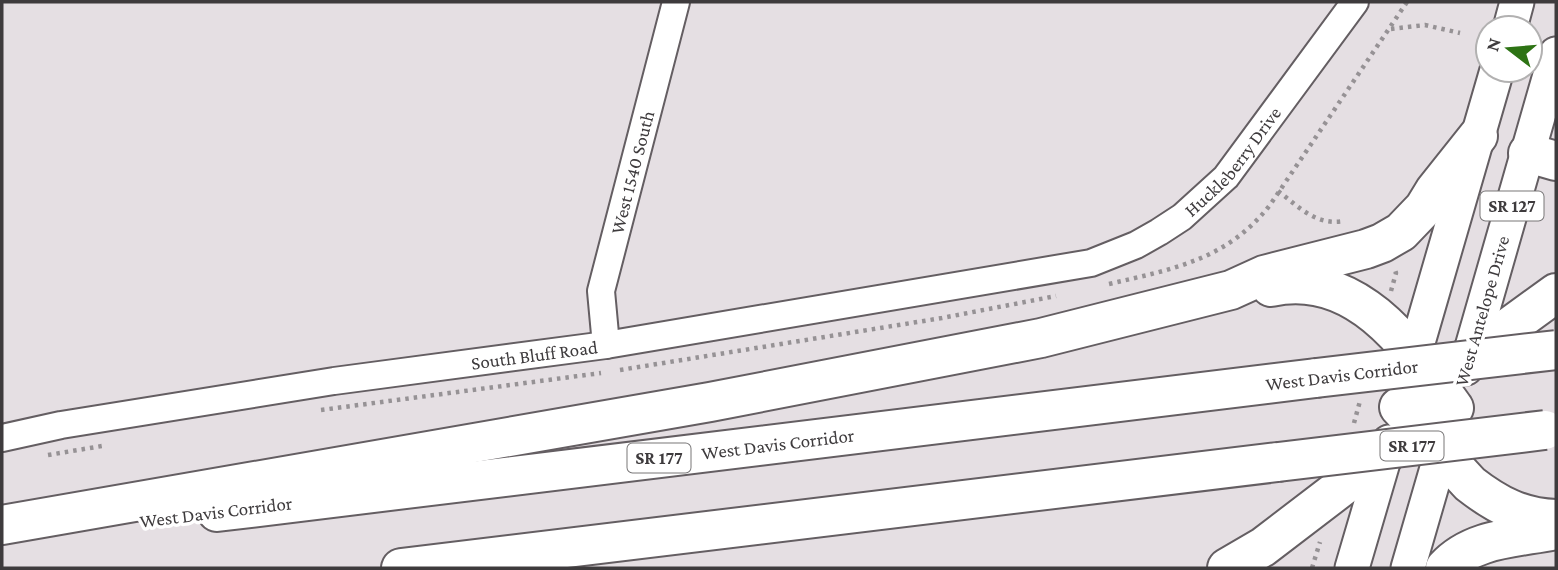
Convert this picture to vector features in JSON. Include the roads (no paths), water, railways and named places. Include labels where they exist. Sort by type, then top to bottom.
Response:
[{"type":"highway","points":[[1231,290],[1264,275],[1366,249],[1401,232],[1424,208],[1478,136]]},
{"type":"highway","points":[[2,525],[710,402],[1041,338],[1231,290],[1301,284],[1337,291],[1353,298],[1379,316],[1434,382]]},
{"type":"highway","points":[[1227,568],[1263,547],[1420,430],[1434,382],[1556,293]]},
{"type":"highway","name":"West Davis Corridor","points":[[2,540],[1556,350]]},
{"type":"highway","name":"SR 177","points":[[401,568],[1551,429]]},
{"type":"highway","points":[[1420,430],[1470,484],[1498,504],[1538,519],[1556,519]]},
{"type":"highway","points":[[1445,568],[1472,549],[1486,543],[1556,530]]},
{"type":"main road","name":"West Antelope Drive","points":[[1468,358],[1542,157],[1556,54]]},
{"type":"main road","name":"West Antelope Drive","points":[[1408,568],[1420,430],[1434,382],[1478,136],[1493,84]]},
{"type":"main road","points":[[1352,568],[1386,453]]},
{"type":"street","name":"West 1540 South","points":[[606,345],[601,290],[676,2]]},
{"type":"street","name":"Huckleberry Drive","points":[[1067,268],[1091,263],[1136,245],[1182,217],[1203,199],[1246,153],[1355,2]]},
{"type":"street","name":"South Bluff Road","points":[[2,438],[61,425],[334,381],[606,345],[1067,268]]}]
